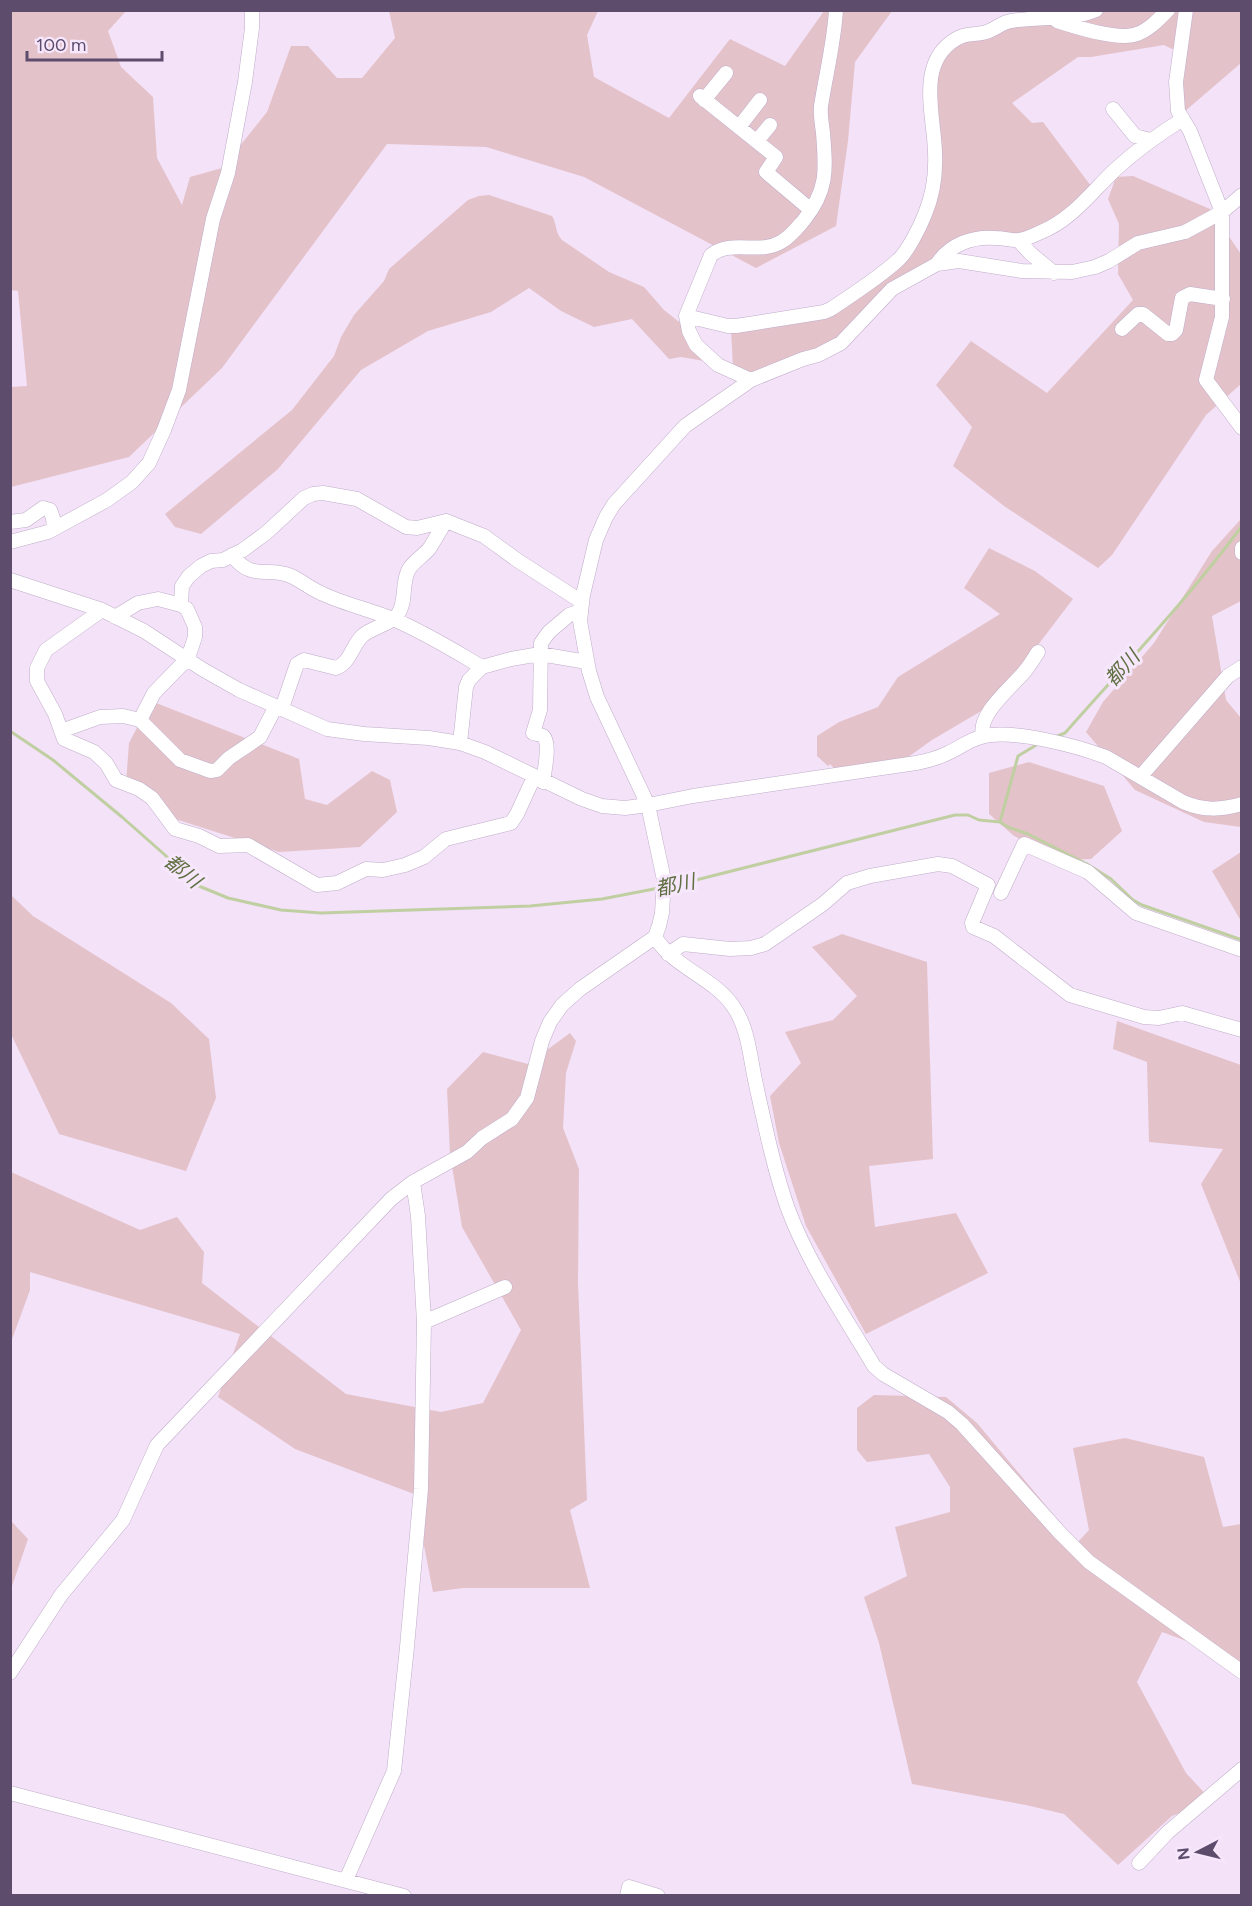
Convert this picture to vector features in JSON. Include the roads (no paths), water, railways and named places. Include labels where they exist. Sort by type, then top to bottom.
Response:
[{"type":"street","points":[[10,542],[27,539],[54,529],[107,500],[132,482],[149,463],[179,390],[213,219],[228,173],[252,28],[252,10]]},
{"type":"street","points":[[751,380],[718,365],[696,345],[689,331],[686,316],[711,255],[719,249],[728,247],[762,248],[782,242],[796,230],[811,210],[825,177],[821,109],[836,10]]},
{"type":"street","points":[[686,316],[736,326],[824,312],[898,261],[925,216],[933,190],[935,152],[929,84],[934,63],[948,44],[968,34],[983,33],[1009,21],[1074,17],[1096,10]]},
{"type":"street","points":[[1050,18],[1087,31],[1127,36],[1137,34],[1168,10]]},
{"type":"street","points":[[1186,10],[1176,82],[1178,111],[1190,131],[1222,212],[1222,317],[1206,380],[1242,428]]},
{"type":"street","points":[[726,72],[702,98],[776,157],[766,172],[811,210]]},
{"type":"street","points":[[739,127],[760,100]]},
{"type":"street","points":[[1113,110],[1135,136],[1149,140]]},
{"type":"street","points":[[937,264],[944,254],[970,240],[984,237],[1018,240],[1060,223],[1084,204],[1116,169],[1149,140],[1183,119]]},
{"type":"street","points":[[757,141],[770,125]]},
{"type":"street","points":[[10,1673],[61,1595],[123,1520],[157,1445],[391,1199],[413,1182],[467,1152],[482,1138],[512,1119],[527,1098],[542,1041],[550,1022],[562,1005],[580,989],[655,937],[662,913],[664,880],[648,805],[603,710],[587,663],[582,634],[581,607],[596,540],[614,504],[685,426],[751,380],[818,355],[841,343],[892,289],[937,264],[959,261],[1054,273],[1095,267],[1138,243],[1176,235],[1222,212],[1242,195]]},
{"type":"street","points":[[1018,240],[1054,273]]},
{"type":"street","points":[[1122,329],[1138,314],[1143,314],[1168,334],[1172,333],[1176,330],[1182,298],[1190,294],[1223,299]]},
{"type":"street","points":[[181,605],[182,586],[189,576],[211,561],[223,560],[232,555],[266,532],[292,507],[313,494],[322,493],[357,499],[406,527],[417,528],[446,521],[490,540],[581,607]]},
{"type":"street","points":[[10,522],[26,520],[43,508],[50,510],[54,529]]},
{"type":"street","points":[[62,731],[100,717],[123,716],[140,720],[180,760],[210,771],[222,767],[229,758],[260,737],[279,707],[297,664],[304,660],[336,668],[341,666],[364,634],[393,619],[402,607],[405,578],[409,570],[428,549],[446,521]]},
{"type":"street","points":[[1242,548],[1242,553]]},
{"type":"street","points":[[232,555],[237,562],[249,570],[260,573],[288,574],[324,595],[393,619],[482,667]]},
{"type":"street","points":[[10,580],[108,614],[144,631],[239,690],[327,729],[460,743],[582,800],[602,806],[624,808],[648,805],[693,796],[916,763],[948,753],[983,736],[996,734],[1079,747],[1106,756],[1195,807],[1218,809],[1242,804]]},
{"type":"street","points":[[140,720],[154,693],[188,658],[195,637],[195,627],[187,609],[181,605],[158,599],[138,603],[108,614],[46,650],[37,668],[37,681],[55,714],[64,739],[94,752],[106,764],[116,780],[139,789],[152,798],[175,829],[199,836],[219,846],[248,845],[316,885],[337,883],[366,869],[383,870],[405,865],[424,857],[446,839],[511,823],[539,779],[547,752],[543,736],[533,733],[540,710],[541,644],[549,632],[581,607]]},
{"type":"street","points":[[983,736],[981,730],[989,710],[1025,671],[1038,652]]},
{"type":"street","points":[[460,743],[466,687],[482,667],[540,654],[587,663]]},
{"type":"street","points":[[1141,776],[1228,676],[1242,667]]},
{"type":"street","points":[[1001,893],[1024,844],[1088,872],[1136,913],[1242,950]]},
{"type":"street","points":[[668,954],[683,944],[730,948],[751,948],[765,944],[823,904],[842,887],[858,879],[926,866],[945,865],[963,871],[988,885],[972,923],[976,929],[994,936],[1070,995],[1144,1017],[1159,1018],[1182,1013],[1242,1030]]},
{"type":"street","points":[[655,937],[668,954],[716,988],[733,1006],[746,1037],[766,1129],[788,1209],[813,1264],[874,1366],[883,1374],[948,1412],[962,1424],[1089,1562],[1242,1672]]},
{"type":"street","points":[[346,1880],[394,1771],[407,1647],[421,1489],[424,1322],[418,1216],[413,1182]]},
{"type":"street","points":[[424,1322],[505,1287]]},
{"type":"street","points":[[1139,1863],[1168,1832],[1242,1769]]},
{"type":"street","points":[[10,1793],[404,1896]]},
{"type":"street","points":[[627,1896],[629,1887],[658,1896]]},
{"type":"waterway","name":"都川","points":[[1055,737],[1065,733],[1156,631],[1242,526]]},
{"type":"waterway","name":"都川","points":[[10,731],[53,760],[122,817],[194,884],[228,898],[281,910],[321,913],[530,906],[602,899],[659,888]]},
{"type":"waterway","name":"都川","points":[[1000,822],[1018,756],[1038,744]]},
{"type":"waterway","name":"都川","points":[[668,887],[955,815],[968,815],[979,820],[1000,822],[1087,864],[1111,879],[1133,900],[1142,905],[1242,940]]}]
